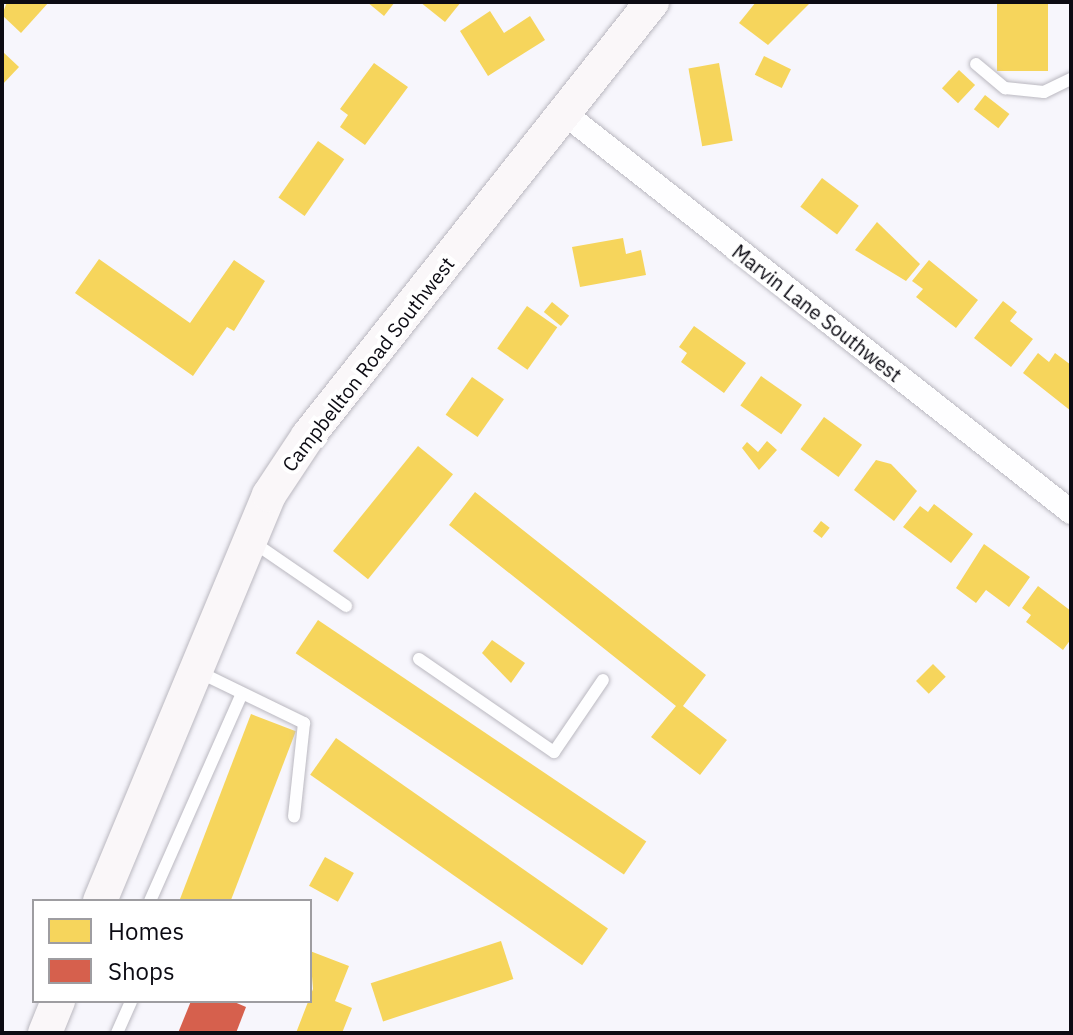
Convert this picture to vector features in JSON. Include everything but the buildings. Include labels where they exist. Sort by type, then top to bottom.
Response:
[{"type":"main road","name":"Campbellton Road Southwest","points":[[101,899],[250,540],[308,436],[652,2]]},
{"type":"main road","points":[[45,1033],[57,1003]]},
{"type":"street","name":"Marvin Lane Southwest","points":[[564,113],[1071,512]]},
{"type":"lane","points":[[976,64],[1005,88],[1044,92],[1071,79]]},
{"type":"lane","points":[[250,540],[346,606]]},
{"type":"lane","points":[[419,659],[554,752],[603,680]]},
{"type":"lane","points":[[196,671],[304,723],[294,816]]},
{"type":"lane","points":[[151,899],[242,693]]},
{"type":"lane","points":[[117,1033],[130,1003]]}]
